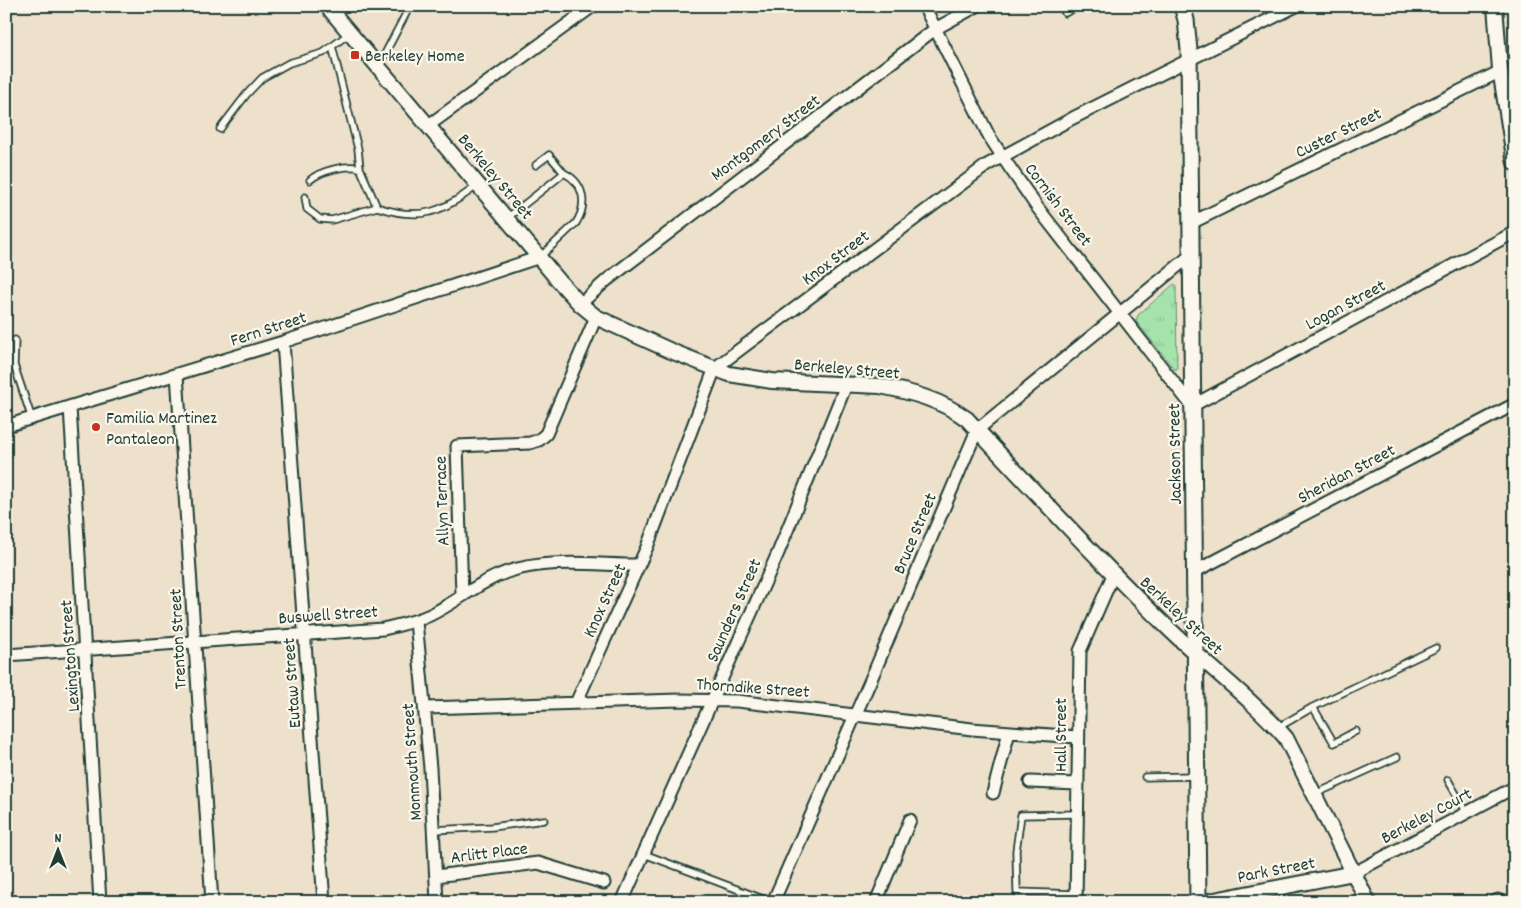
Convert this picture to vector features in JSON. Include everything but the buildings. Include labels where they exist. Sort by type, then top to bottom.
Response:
[{"type":"main road","name":"Jackson Street","points":[[1182,6],[1186,20],[1189,61],[1198,902]]},
{"type":"street","name":"Berkeley Street","points":[[326,6],[379,65],[580,304],[596,318],[715,368],[758,380],[880,386],[928,397],[955,410],[977,430],[1113,575],[1195,655],[1267,716],[1286,738],[1316,794],[1368,902]]},
{"type":"street","points":[[429,125],[593,6]]},
{"type":"street","name":"Cornish Street","points":[[924,6],[989,136],[1002,156],[1037,206],[1192,406]]},
{"type":"street","name":"Montgomery Street","points":[[580,304],[607,280],[935,28],[977,6]]},
{"type":"street","name":"Knox Street","points":[[576,703],[639,565],[715,368],[1002,156],[1073,118],[1296,6]]},
{"type":"street","points":[[1495,6],[1501,71],[1515,163]]},
{"type":"street","name":"Custer Street","points":[[1191,224],[1501,71]]},
{"type":"street","name":"Logan Street","points":[[1192,406],[1515,232]]},
{"type":"street","name":"Bruce Street","points":[[772,902],[856,714],[977,430],[1190,256]]},
{"type":"street","name":"Fern Street","points":[[6,426],[283,342],[540,257]]},
{"type":"street","name":"Allyn Terrace","points":[[462,594],[456,446],[530,443],[546,434],[596,318]]},
{"type":"street","name":"Eutaw Street","points":[[283,342],[324,902]]},
{"type":"street","name":"Trenton Street","points":[[178,374],[212,902]]},
{"type":"street","name":"Saunders Street","points":[[622,902],[778,553],[846,385]]},
{"type":"street","name":"Sheridan Street","points":[[1194,572],[1515,404]]},
{"type":"street","name":"Lexington Street","points":[[70,407],[100,902]]},
{"type":"street","name":"Buswell Street","points":[[6,655],[383,628],[432,614],[481,583],[508,572],[542,565],[639,565]]},
{"type":"street","name":"Hall Street","points":[[1076,898],[1077,737],[1080,651],[1113,575]]},
{"type":"street","name":"Monmouth Street","points":[[416,620],[425,708],[437,902]]},
{"type":"street","name":"Thorndike Street","points":[[425,708],[576,703],[737,701],[1009,732],[1077,737]]},
{"type":"street","points":[[994,793],[1009,732]]},
{"type":"street","points":[[1030,782],[1077,784]]},
{"type":"street","name":"Berkeley Court","points":[[1354,873],[1515,787]]},
{"type":"street","points":[[876,902],[910,820]]},
{"type":"street","name":"Arlitt Place","points":[[436,876],[538,863],[604,883]]},
{"type":"street","name":"Park Street","points":[[1204,902],[1354,873]]},
{"type":"lane","points":[[379,65],[410,6]]},
{"type":"lane","points":[[1062,6],[1066,13],[1079,6]]},
{"type":"lane","points":[[220,129],[246,94],[262,78],[290,63],[323,53],[350,33]]},
{"type":"lane","points":[[332,46],[358,149],[360,168],[377,207]]},
{"type":"lane","points":[[536,165],[549,155],[564,173],[574,178],[582,191],[580,216],[540,257]]},
{"type":"lane","points":[[310,180],[315,176],[330,171],[360,168]]},
{"type":"lane","points":[[507,218],[564,173]]},
{"type":"lane","points":[[305,197],[307,209],[320,219],[332,220],[377,207],[394,213],[426,214],[453,204],[478,184]]},
{"type":"lane","points":[[15,340],[14,365],[32,419]]},
{"type":"lane","points":[[1277,728],[1313,707],[1436,648]]},
{"type":"lane","points":[[1313,707],[1334,743],[1356,731]]},
{"type":"lane","points":[[1316,794],[1397,757]]},
{"type":"lane","points":[[1146,777],[1197,776]]},
{"type":"lane","points":[[1448,780],[1467,813]]},
{"type":"lane","points":[[1076,898],[1017,892],[1016,852],[1022,815],[1077,814]]},
{"type":"lane","points":[[433,830],[544,820]]},
{"type":"lane","points":[[644,854],[772,902]]},
{"type":"green space","points":[[1174,284],[1176,285],[1177,369],[1175,370],[1136,321],[1138,315]]},
{"type":"place","name":"Berkeley Home","points":[[355,55]]},
{"type":"place","name":"Familia Martinez Pantaleon","points":[[96,427]]}]
